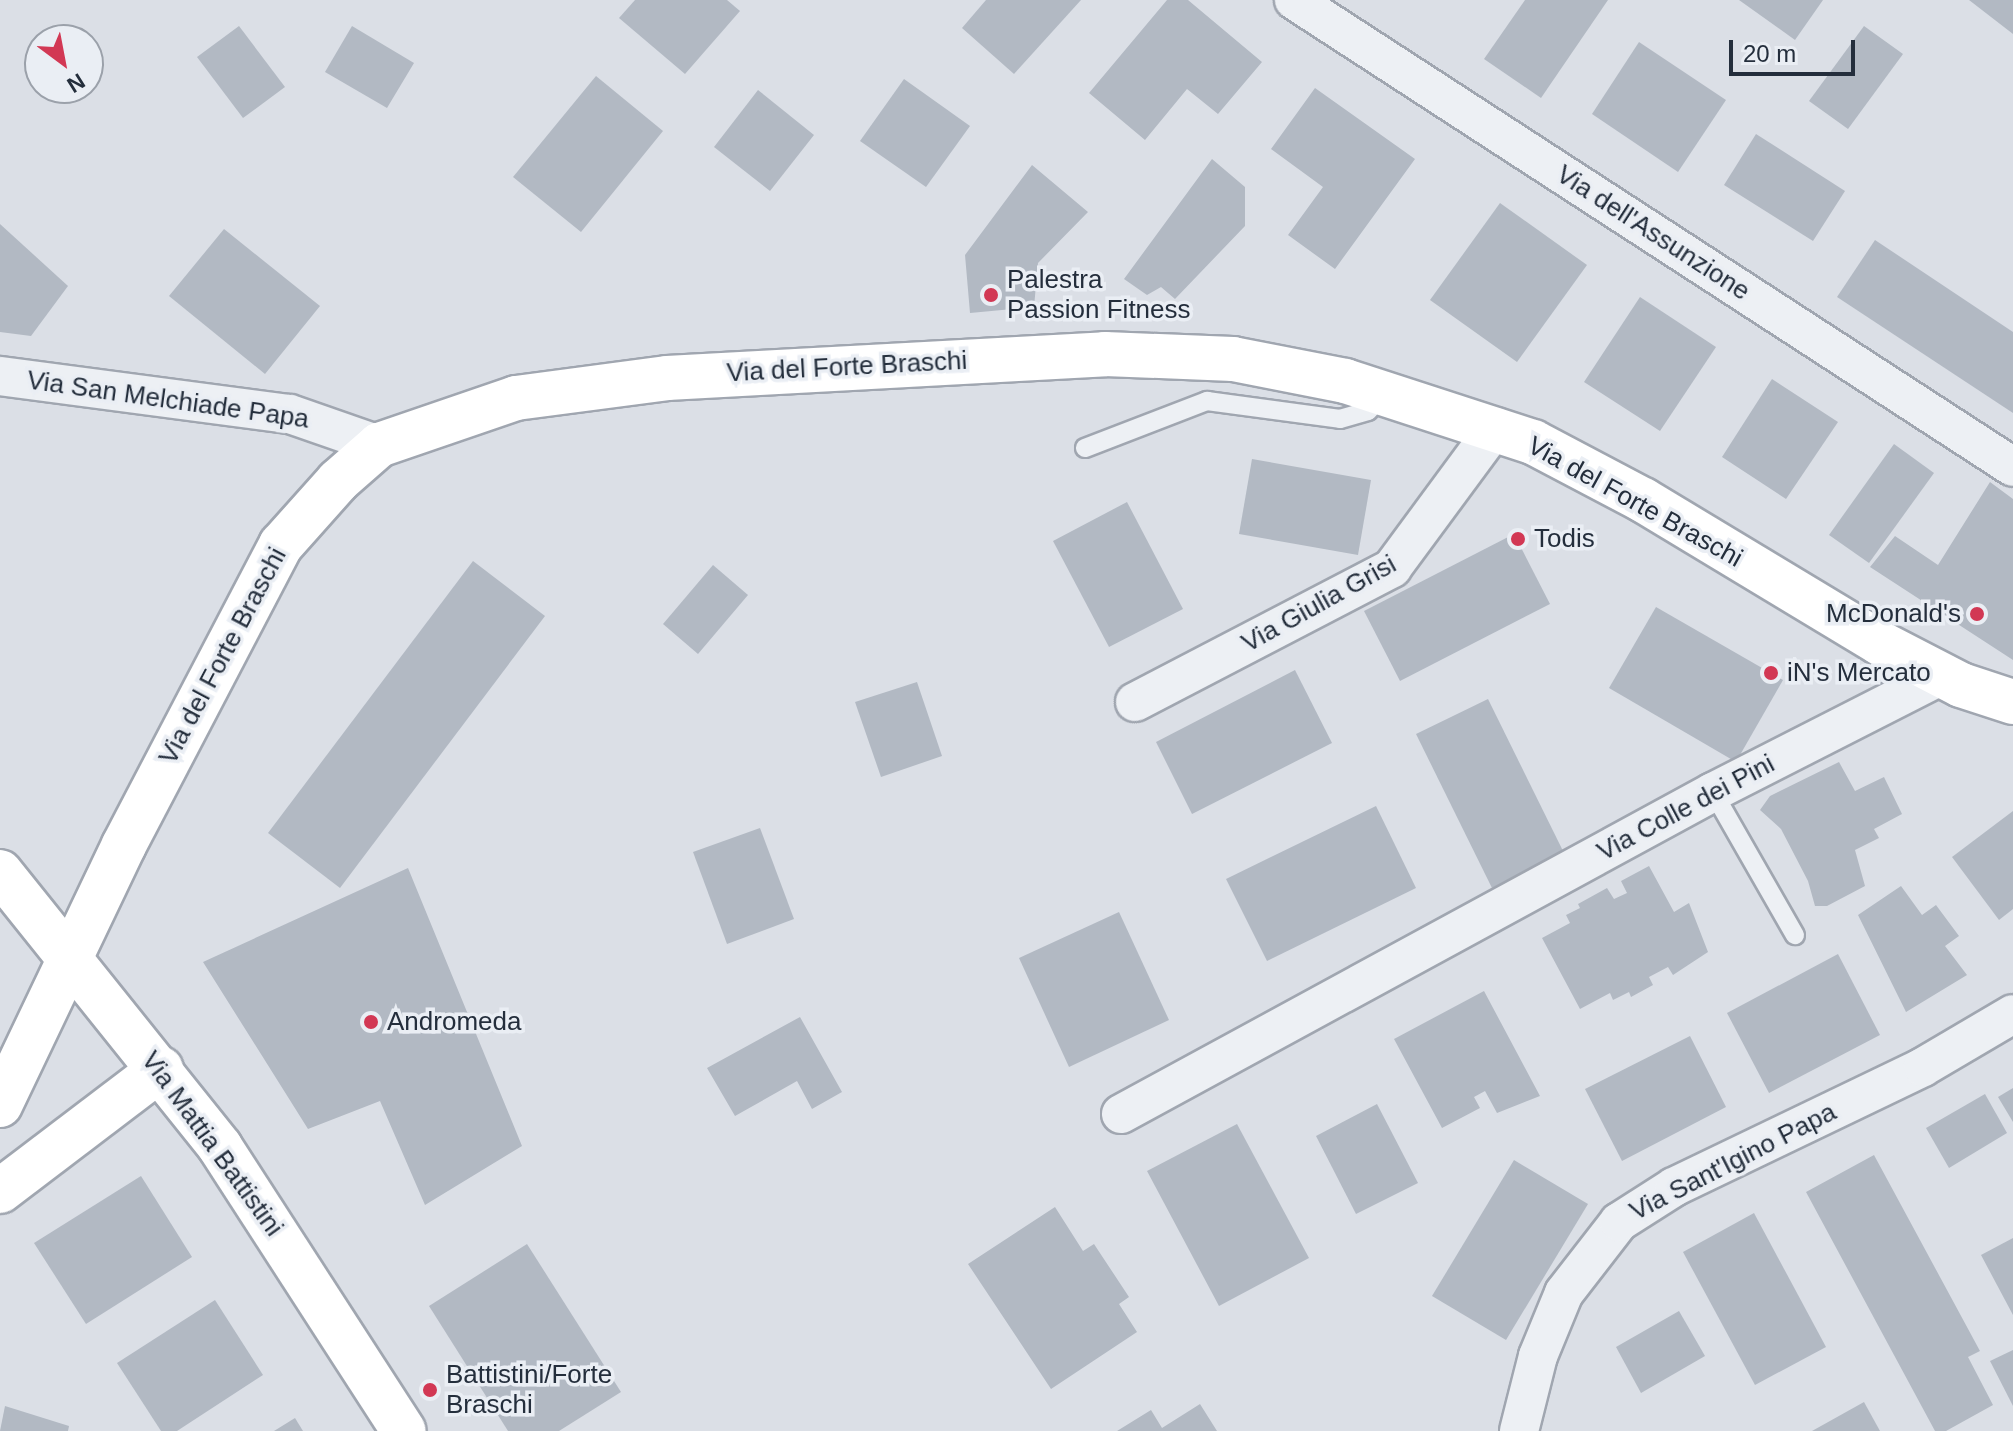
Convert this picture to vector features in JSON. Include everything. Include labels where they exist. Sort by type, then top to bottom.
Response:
[{"type":"street","name":"Via dell'Assunzione","points":[[1294,0],[2013,467]]},
{"type":"street","name":"Via del Forte Braschi","points":[[0,1105],[68,959],[267,565],[298,523],[379,445],[464,412],[554,391],[750,372],[1037,356],[1211,357],[1386,392],[1496,427],[1643,500],[1941,676],[2013,702]]},
{"type":"street","name":"Via San Melchiade Papa","points":[[0,376],[290,414],[379,445]]},
{"type":"street","name":"Via Giulia Grisi","points":[[1135,702],[1392,568],[1496,427]]},
{"type":"street","name":"Via Colle dei Pini","points":[[1121,1114],[1713,792],[1941,676]]},
{"type":"street","name":"Via Mattia Battistini","points":[[0,872],[68,959],[161,1069],[227,1157],[404,1431]]},
{"type":"street","name":"Via Sant'Igino Papa","points":[[1519,1431],[1543,1342],[1564,1293],[1619,1222],[1674,1187],[1923,1067],[2013,1014]]},
{"type":"street","points":[[0,1191],[161,1069]]},
{"type":"lane","points":[[1085,448],[1207,401],[1340,419],[1368,411],[1386,392]]},
{"type":"lane","points":[[1713,792],[1795,935]]},
{"type":"building","points":[[635,0],[727,0],[740,11],[685,74],[619,18]]},
{"type":"building","points":[[986,0],[1081,0],[1014,74],[962,28]]},
{"type":"building","points":[[1167,0],[1188,0],[1262,62],[1218,114],[1187,89],[1145,140],[1089,93]]},
{"type":"building","points":[[1525,0],[1608,0],[1541,98],[1484,59]]},
{"type":"building","points":[[1739,0],[1823,0],[1795,40]]},
{"type":"building","points":[[1969,0],[2013,0],[2013,34]]},
{"type":"building","points":[[239,26],[285,87],[243,118],[197,57]]},
{"type":"building","points":[[352,26],[414,63],[387,108],[325,72]]},
{"type":"building","points":[[1864,26],[1903,54],[1848,129],[1809,101]]},
{"type":"building","points":[[1639,42],[1726,100],[1678,172],[1592,114]]},
{"type":"building","points":[[596,76],[663,131],[581,232],[513,177]]},
{"type":"building","points":[[904,79],[970,126],[926,187],[860,141]]},
{"type":"building","points":[[1315,88],[1415,159],[1335,269],[1288,235],[1323,187],[1271,149]]},
{"type":"building","points":[[758,90],[814,135],[770,191],[714,147]]},
{"type":"building","points":[[1756,134],[1845,191],[1813,241],[1724,185]]},
{"type":"building","points":[[1212,159],[1245,187],[1245,226],[1175,299],[1161,287],[1147,295],[1124,279]]},
{"type":"building","points":[[1032,165],[1088,212],[1038,263],[1034,307],[970,313],[965,255]]},
{"type":"building","points":[[1500,203],[1587,265],[1517,362],[1430,300]]},
{"type":"building","points":[[0,224],[68,286],[31,336],[0,332]]},
{"type":"building","points":[[224,229],[320,306],[265,374],[169,296]]},
{"type":"building","points":[[1875,240],[2013,332],[2013,413],[1837,297]]},
{"type":"building","points":[[1640,297],[1716,347],[1660,431],[1584,382]]},
{"type":"building","points":[[1772,379],[1838,422],[1786,499],[1722,457]]},
{"type":"building","points":[[1894,444],[1934,473],[1869,563],[1829,535]]},
{"type":"building","points":[[1252,459],[1371,480],[1358,555],[1239,534]]},
{"type":"building","name":"McDonald's","points":[[1990,482],[2013,499],[2013,660],[1870,567],[1895,536],[1938,565]]},
{"type":"building","points":[[1127,502],[1183,609],[1109,647],[1053,541]]},
{"type":"building","points":[[1514,534],[1550,604],[1400,681],[1364,611]]},
{"type":"building","points":[[473,561],[545,616],[340,888],[268,833]]},
{"type":"building","points":[[713,565],[748,595],[698,654],[663,624]]},
{"type":"building","points":[[1656,607],[1783,680],[1736,762],[1609,688]]},
{"type":"building","points":[[1295,670],[1332,743],[1192,814],[1156,742]]},
{"type":"building","points":[[917,682],[942,756],[881,777],[855,702]]},
{"type":"building","points":[[1488,699],[1564,853],[1492,888],[1416,734]]},
{"type":"building","points":[[1839,762],[1855,791],[1884,777],[1902,814],[1874,829],[1879,838],[1855,850],[1865,886],[1827,906],[1815,906],[1808,881],[1781,829],[1760,810],[1770,796]]},
{"type":"building","points":[[1376,806],[1416,888],[1267,961],[1226,879]]},
{"type":"building","points":[[2013,811],[2013,909],[1999,920],[1952,857]]},
{"type":"building","points":[[760,828],[794,919],[727,944],[693,852]]},
{"type":"building","points":[[1649,866],[1674,912],[1689,903],[1708,952],[1673,975],[1668,967],[1649,977],[1653,985],[1631,997],[1629,992],[1613,1000],[1610,993],[1580,1009],[1542,938],[1570,923],[1566,915],[1580,908],[1578,904],[1607,888],[1614,899],[1627,893],[1621,881]]},
{"type":"building","points":[[408,868],[522,1146],[425,1205],[380,1101],[308,1129],[203,962]]},
{"type":"building","points":[[1901,886],[1922,915],[1936,905],[1959,936],[1945,946],[1967,975],[1906,1012],[1858,915]]},
{"type":"building","points":[[1119,912],[1169,1020],[1069,1067],[1019,958]]},
{"type":"building","points":[[1838,954],[1880,1035],[1769,1093],[1727,1013]]},
{"type":"building","points":[[1484,991],[1540,1096],[1497,1113],[1485,1091],[1474,1097],[1480,1108],[1442,1128],[1394,1039]]},
{"type":"building","points":[[800,1017],[842,1092],[812,1109],[797,1081],[735,1116],[707,1068]]},
{"type":"building","points":[[1690,1036],[1726,1107],[1622,1161],[1585,1089]]},
{"type":"building","points":[[2013,1088],[2013,1122],[1998,1097]]},
{"type":"building","points":[[1985,1094],[2007,1133],[1949,1168],[1926,1128]]},
{"type":"building","points":[[1377,1104],[1418,1183],[1356,1214],[1316,1136]]},
{"type":"building","points":[[1237,1124],[1309,1258],[1219,1306],[1147,1171]]},
{"type":"building","points":[[1874,1155],[1980,1351],[1968,1357],[1993,1405],[1946,1431],[1935,1431],[1806,1192]]},
{"type":"building","points":[[1514,1160],[1588,1204],[1506,1340],[1432,1296]]},
{"type":"building","points":[[141,1176],[192,1257],[86,1324],[34,1243]]},
{"type":"building","points":[[1055,1207],[1083,1251],[1094,1244],[1129,1297],[1119,1304],[1137,1332],[1051,1389],[968,1264]]},
{"type":"building","points":[[1754,1213],[1826,1347],[1755,1385],[1683,1252]]},
{"type":"building","points":[[2013,1238],[2013,1315],[1981,1255]]},
{"type":"building","points":[[527,1244],[621,1392],[559,1431],[508,1431],[429,1306]]},
{"type":"building","points":[[215,1300],[263,1375],[177,1431],[161,1431],[117,1363]]},
{"type":"building","points":[[1679,1311],[1705,1356],[1641,1393],[1616,1347]]},
{"type":"building","points":[[2013,1350],[2013,1406],[1990,1361]]},
{"type":"building","points":[[1864,1402],[1880,1431],[1812,1431]]},
{"type":"building","points":[[1200,1404],[1217,1431],[1117,1431],[1151,1410],[1162,1428]]},
{"type":"building","points":[[5,1406],[69,1426],[68,1431],[0,1431]]},
{"type":"building","points":[[295,1418],[303,1431],[274,1431]]},
{"type":"place","name":"Palestra Passion Fitness","points":[[991,295]]},
{"type":"place","name":"Todis","points":[[1518,539]]},
{"type":"place","name":"McDonald's","points":[[1977,614]]},
{"type":"place","name":"iN's Mercato","points":[[1771,673]]},
{"type":"place","name":"Andromeda","points":[[371,1022]]},
{"type":"place","name":"Battistini/Forte Braschi","points":[[430,1390]]}]
